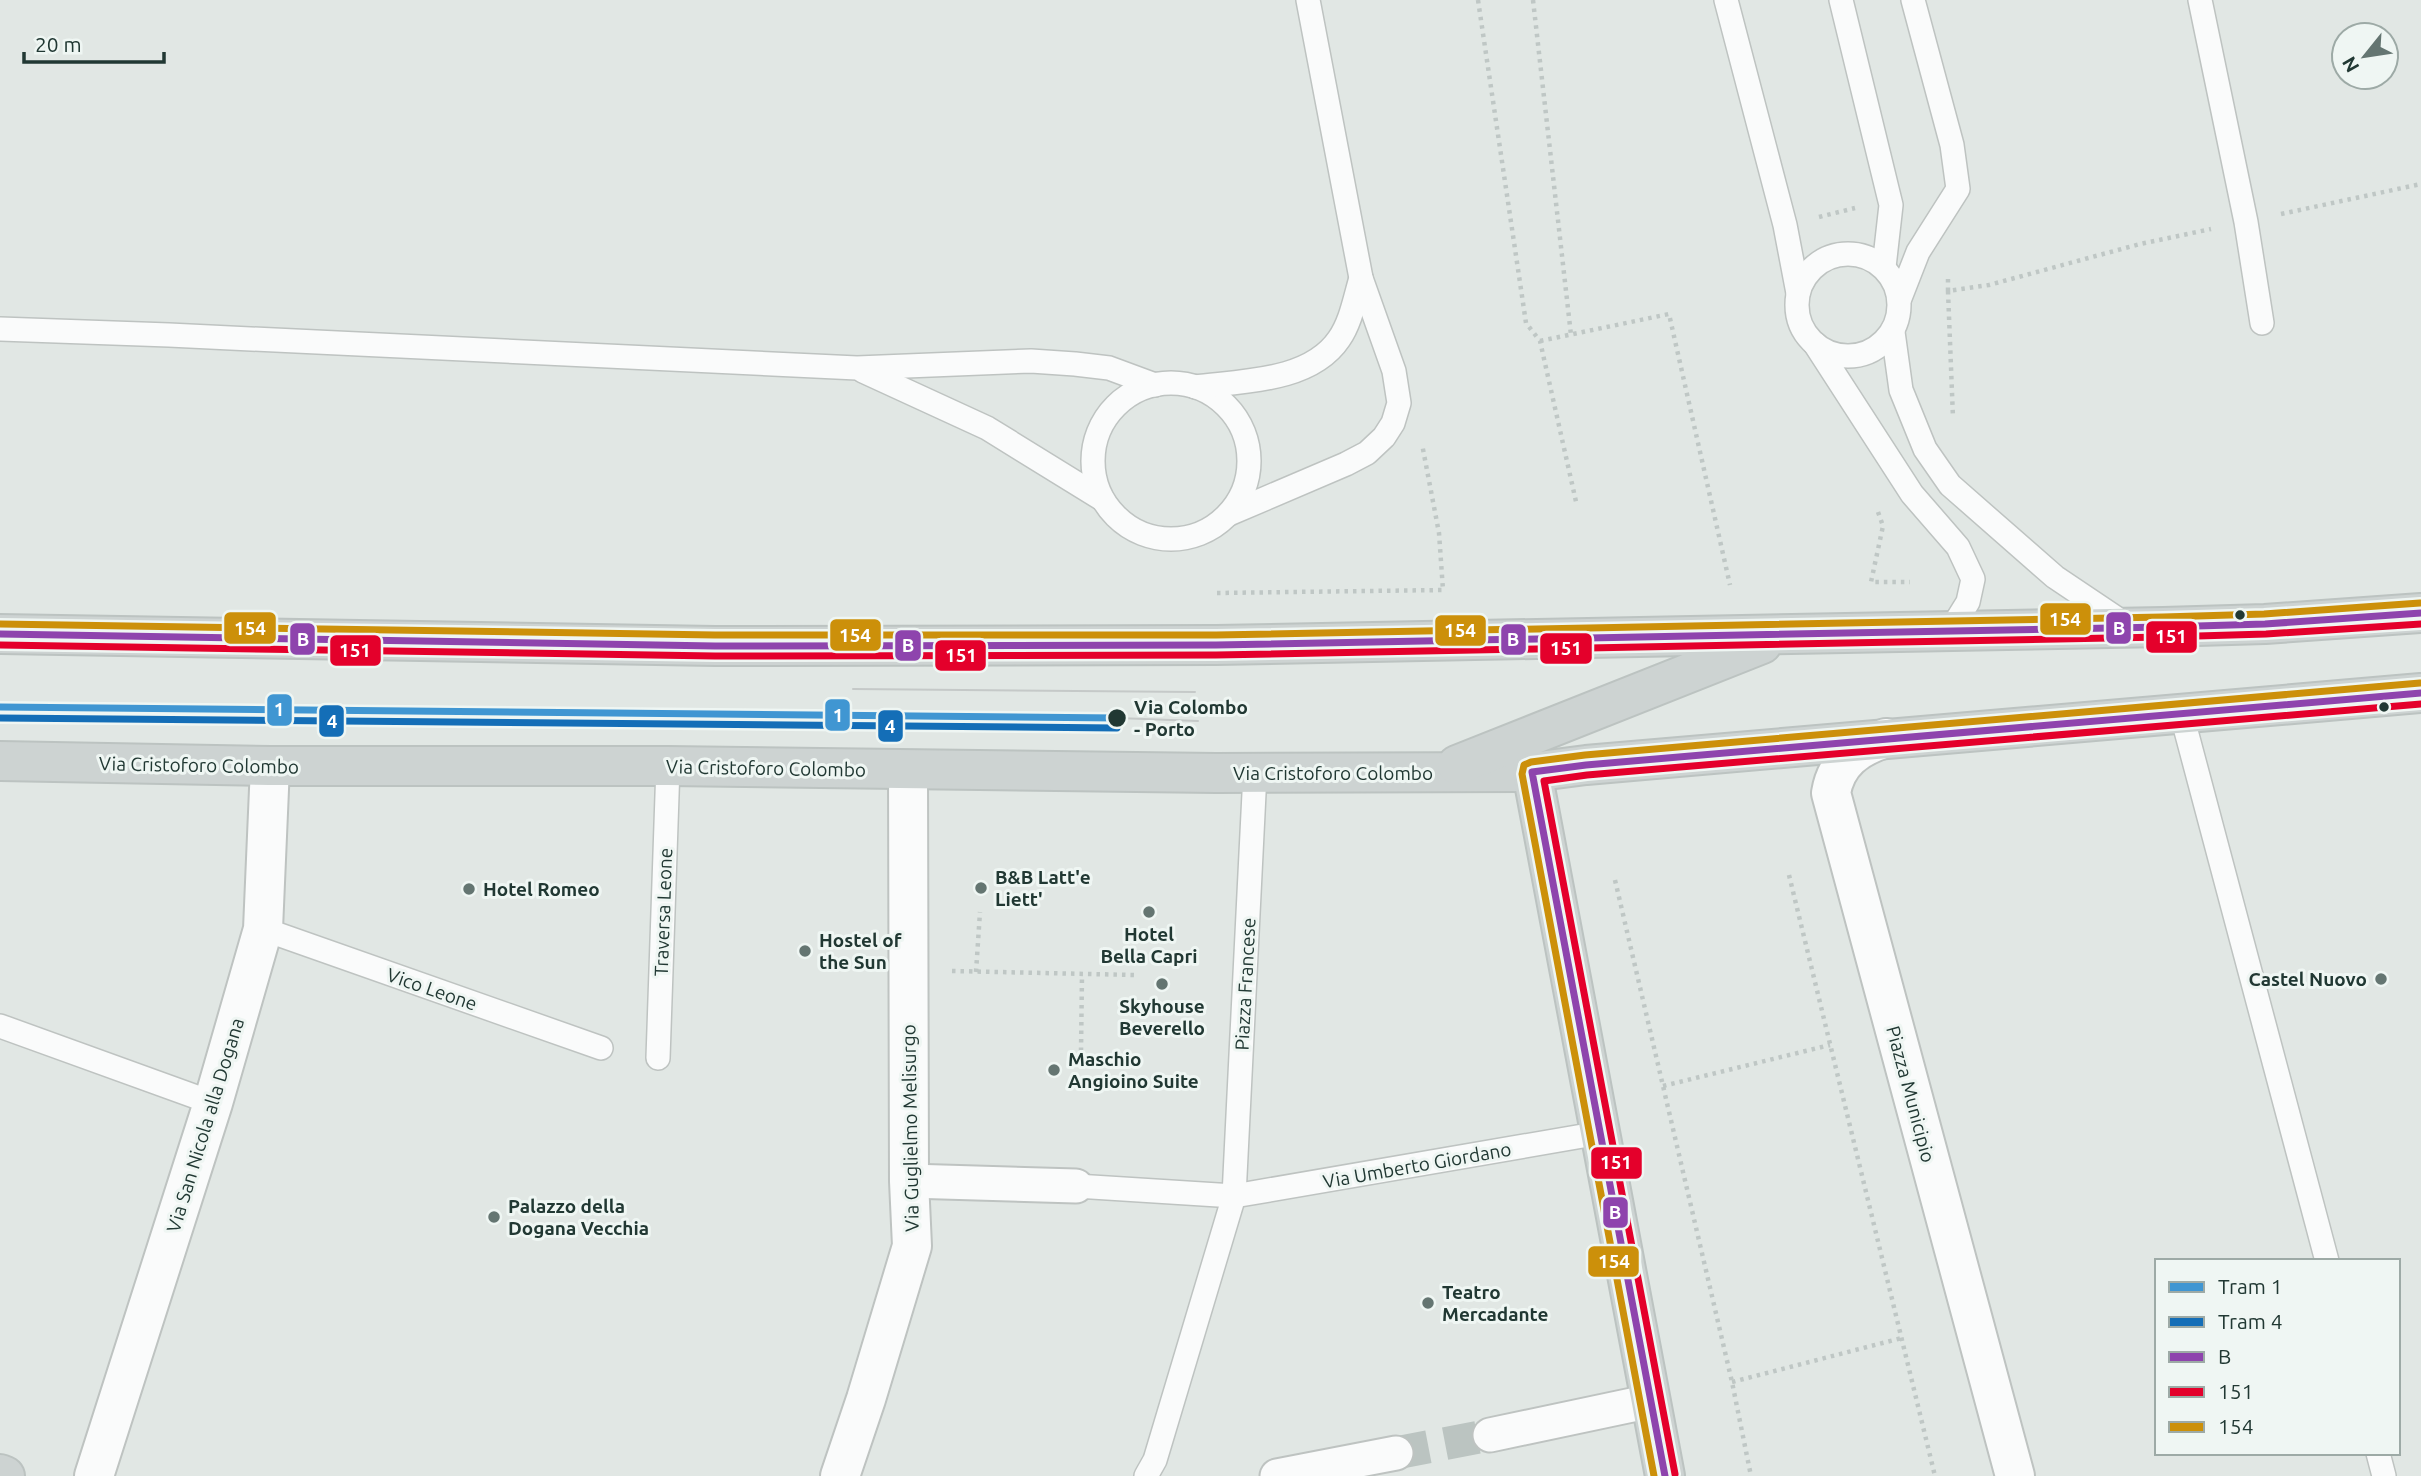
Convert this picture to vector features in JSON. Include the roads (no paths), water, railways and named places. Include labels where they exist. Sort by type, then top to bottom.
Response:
[{"type":"main road","points":[[0,634],[715,646],[1216,645],[2265,624],[2421,613]]},
{"type":"main road","points":[[1438,773],[1787,634]]},
{"type":"main road","name":"Via Cristoforo Colombo","points":[[0,761],[270,766],[668,766],[1255,773],[1532,772],[1886,738],[2421,693]]},
{"type":"main road","points":[[1532,772],[1665,1476]]},
{"type":"main road","points":[[0,1474],[5,1476]]},
{"type":"street","name":"Piazza Municipio","points":[[1886,738],[1852,754],[1833,781],[1831,793],[2015,1476]]},
{"type":"street","name":"Via San Nicola alla Dogana","points":[[94,1476],[213,1103],[263,929],[270,766]]},
{"type":"street","name":"Via Guglielmo Melisurgo","points":[[840,1476],[912,1246],[908,1181],[908,769]]},
{"type":"street","points":[[908,1181],[1076,1186]]},
{"type":"street","points":[[1490,1435],[1651,1401]]},
{"type":"street","points":[[1277,1476],[1396,1452]]},
{"type":"lane","points":[[1229,514],[1240,498],[1247,480],[1248,460],[1246,441],[1227,407],[1195,387],[1175,383],[1136,391],[1119,403],[1105,419],[1097,438],[1093,459],[1095,480],[1102,499],[1117,519],[1135,531],[1154,538],[1175,539],[1195,536],[1213,527],[1229,514],[1367,453],[1384,437],[1393,423],[1399,403],[1394,371],[1361,278],[1308,0]]},
{"type":"lane","points":[[1726,0],[1785,225],[1798,293],[1800,322],[1912,494],[1958,547],[1973,579],[1968,603],[1950,631]]},
{"type":"lane","points":[[1840,0],[1890,200],[1884,267]]},
{"type":"lane","points":[[1815,344],[1830,353],[1848,357],[1866,354],[1881,345],[1893,331],[1899,316],[1900,298],[1918,252],[1958,189],[1952,145],[1913,0]]},
{"type":"lane","points":[[2200,0],[2246,222],[2262,323]]},
{"type":"lane","points":[[1798,293],[1804,279],[1826,258],[1856,254],[1871,258],[1884,267],[1895,281],[1900,298]]},
{"type":"lane","points":[[1195,387],[1277,376],[1302,370],[1322,358],[1339,339],[1351,313],[1361,278]]},
{"type":"lane","points":[[0,329],[183,335],[857,368],[1031,361],[1109,368],[1155,385]]},
{"type":"lane","points":[[1893,331],[1901,390],[1925,449],[1950,485],[2055,577],[2131,627]]},
{"type":"lane","points":[[857,368],[987,428],[1102,499]]},
{"type":"lane","points":[[2181,712],[2326,1259]]},
{"type":"lane","name":"Traversa Leone","points":[[658,1058],[668,766]]},
{"type":"lane","name":"Piazza Francese","points":[[1146,1476],[1155,1460],[1234,1196],[1255,773]]},
{"type":"lane","name":"Vico Leone","points":[[263,929],[601,1048]]},
{"type":"lane","points":[[0,1026],[213,1103]]},
{"type":"lane","name":"Via Umberto Giordano","points":[[1234,1196],[1600,1133]]},
{"type":"lane","points":[[1076,1186],[1234,1196]]},
{"type":"lane","points":[[2379,1455],[2384,1476]]},
{"type":"tunnel","points":[[1396,1453],[1490,1435]]},
{"type":"tram line","points":[[853,689],[1195,692]]},
{"type":"tram line","name":"1","points":[[0,707],[1117,718]]},
{"type":"tram line","name":"4","points":[[0,718],[1117,728]]},
{"type":"tram line","points":[[1117,718],[1198,721]]},
{"type":"place","name":"Via Colombo - Porto","points":[[1117,718]]},
{"type":"place","name":"B&B Latt'e Liett'","points":[[981,888]]},
{"type":"place","name":"Hotel Romeo","points":[[469,889]]},
{"type":"place","name":"Hotel Bella Capri","points":[[1149,912]]},
{"type":"place","name":"Hostel of the Sun","points":[[805,951]]},
{"type":"place","name":"Castel Nuovo","points":[[2381,979]]},
{"type":"place","name":"Skyhouse Beverello","points":[[1162,984]]},
{"type":"place","name":"Maschio Angioino Suite","points":[[1054,1070]]},
{"type":"place","name":"Palazzo della Dogana Vecchia","points":[[494,1217]]},
{"type":"place","name":"Teatro Mercadante","points":[[1428,1303]]}]
